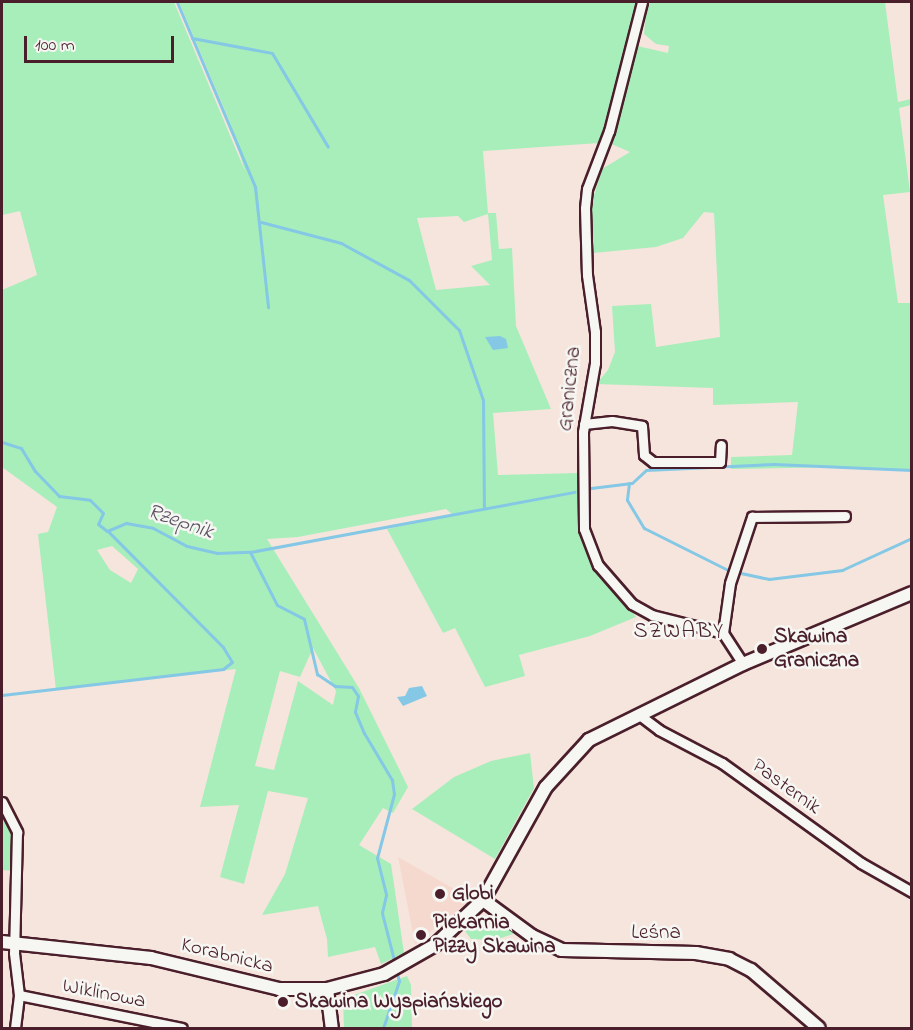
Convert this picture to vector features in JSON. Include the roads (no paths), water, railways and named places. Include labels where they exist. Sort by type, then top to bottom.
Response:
[{"type":"street","name":"Graniczna","points":[[642,2],[609,131],[587,189],[587,275],[595,351],[584,424],[584,529],[598,566],[641,610],[723,633]]},
{"type":"street","points":[[584,424],[612,421],[642,426],[644,455],[653,462],[720,462],[721,445]]},
{"type":"street","points":[[743,664],[723,633],[730,583],[752,517],[845,516]]},
{"type":"street","points":[[483,900],[546,787],[590,740],[743,664],[912,593]]},
{"type":"street","name":"Pasternik","points":[[639,714],[659,730],[722,763],[861,863],[912,892]]},
{"type":"street","points":[[2,802],[17,832],[15,944],[19,995],[15,1029]]},
{"type":"street","name":"Korabnicka","points":[[2,942],[151,958],[279,989],[327,989],[384,975],[410,962],[435,945],[483,900]]},
{"type":"street","name":"Leśna","points":[[483,900],[532,936],[562,950],[696,953],[729,959],[751,970],[819,1029]]},
{"type":"street","points":[[327,989],[332,1029]]},
{"type":"street","name":"Wiklinowa","points":[[19,995],[182,1029]]},
{"type":"water","points":[[500,336],[506,339],[508,348],[493,350],[485,337]]},
{"type":"water","points":[[422,686],[427,696],[403,706],[397,697],[405,696],[409,688]]},
{"type":"waterway","points":[[177,2],[255,187],[268,307]]},
{"type":"waterway","points":[[192,38],[272,53],[328,147]]},
{"type":"waterway","points":[[261,222],[341,243],[409,280],[459,330],[483,400],[484,507]]},
{"type":"waterway","name":"Rzepnik","points":[[2,442],[21,448],[35,471],[59,496],[90,500],[103,513],[98,524],[107,531],[126,523],[153,528],[187,546],[217,553],[250,552],[277,605],[304,619],[317,674],[335,686],[352,687],[358,696],[355,712],[364,733],[392,780],[394,794],[377,858],[386,895],[382,913],[395,964]]},
{"type":"waterway","points":[[591,488],[632,483],[646,470],[774,464],[912,470]]},
{"type":"waterway","points":[[629,483],[627,500],[644,528],[730,571]]},
{"type":"waterway","points":[[250,552],[574,492]]},
{"type":"waterway","points":[[2,695],[223,669],[232,662],[223,647],[108,531]]},
{"type":"waterway","points":[[736,572],[769,579],[842,570],[912,538]]},
{"type":"waterway","name":"Rzepnik","points":[[383,1028],[399,981],[396,970]]},
{"type":"place","name":"Skawina Graniczna","points":[[762,649]]},
{"type":"place","name":"Globi","points":[[440,894]]},
{"type":"place","name":"Piekarnia Pizzy Skawina","points":[[421,935]]},
{"type":"place","name":"Skawina Wyspiańskiego","points":[[283,1002]]},
{"type":"district","name":"SZWABY","points":[[679,633]]}]
